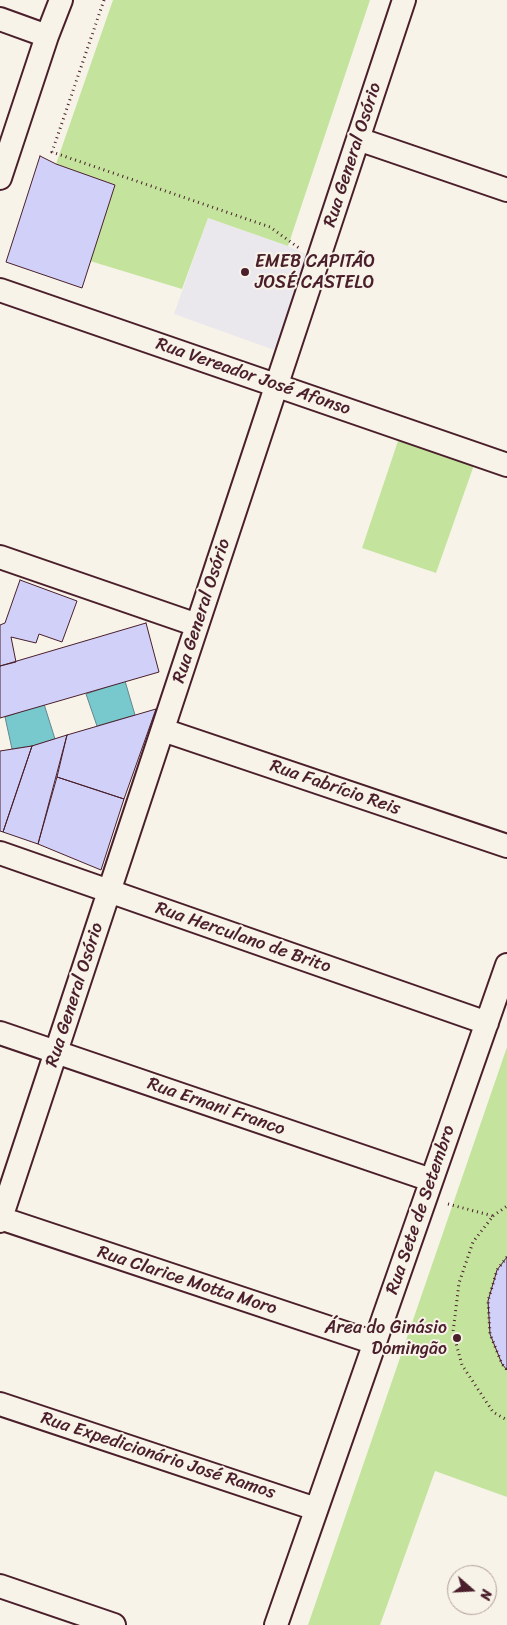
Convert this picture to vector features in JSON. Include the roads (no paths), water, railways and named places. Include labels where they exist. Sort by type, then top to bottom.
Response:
[{"type":"street","points":[[0,178],[47,36],[61,0]]},
{"type":"street","name":"Rua General Osório","points":[[0,1219],[404,0]]},
{"type":"street","points":[[0,19],[47,36]]},
{"type":"street","points":[[358,139],[507,190]]},
{"type":"street","name":"Rua Vereador José Afonso","points":[[0,290],[507,465]]},
{"type":"street","points":[[0,557],[197,626]]},
{"type":"street","name":"Rua Fabrício Reis","points":[[162,730],[507,846]]},
{"type":"street","name":"Rua Herculano de Brito","points":[[0,853],[487,1023]]},
{"type":"street","name":"Rua Sete de Setembro","points":[[276,1625],[507,965]]},
{"type":"street","name":"Rua Ernani Franco","points":[[0,1034],[56,1052],[429,1188]]},
{"type":"street","name":"Rua Clarice Motta Moro","points":[[0,1219],[375,1343]]},
{"type":"street","name":"Rua Expedicionário José Ramos","points":[[0,1404],[316,1508]]},
{"type":"street","points":[[0,1586],[114,1625]]},
{"type":"water","points":[[125,681],[135,715],[97,726],[86,694]]},
{"type":"water","points":[[44,704],[55,739],[32,746],[12,749],[5,717]]},
{"type":"place","name":"EMEB CAPITÃO JOSÉ CASTELO","points":[[245,272]]},
{"type":"place","name":"Área do Ginásio Domingão","points":[[457,1338]]}]
